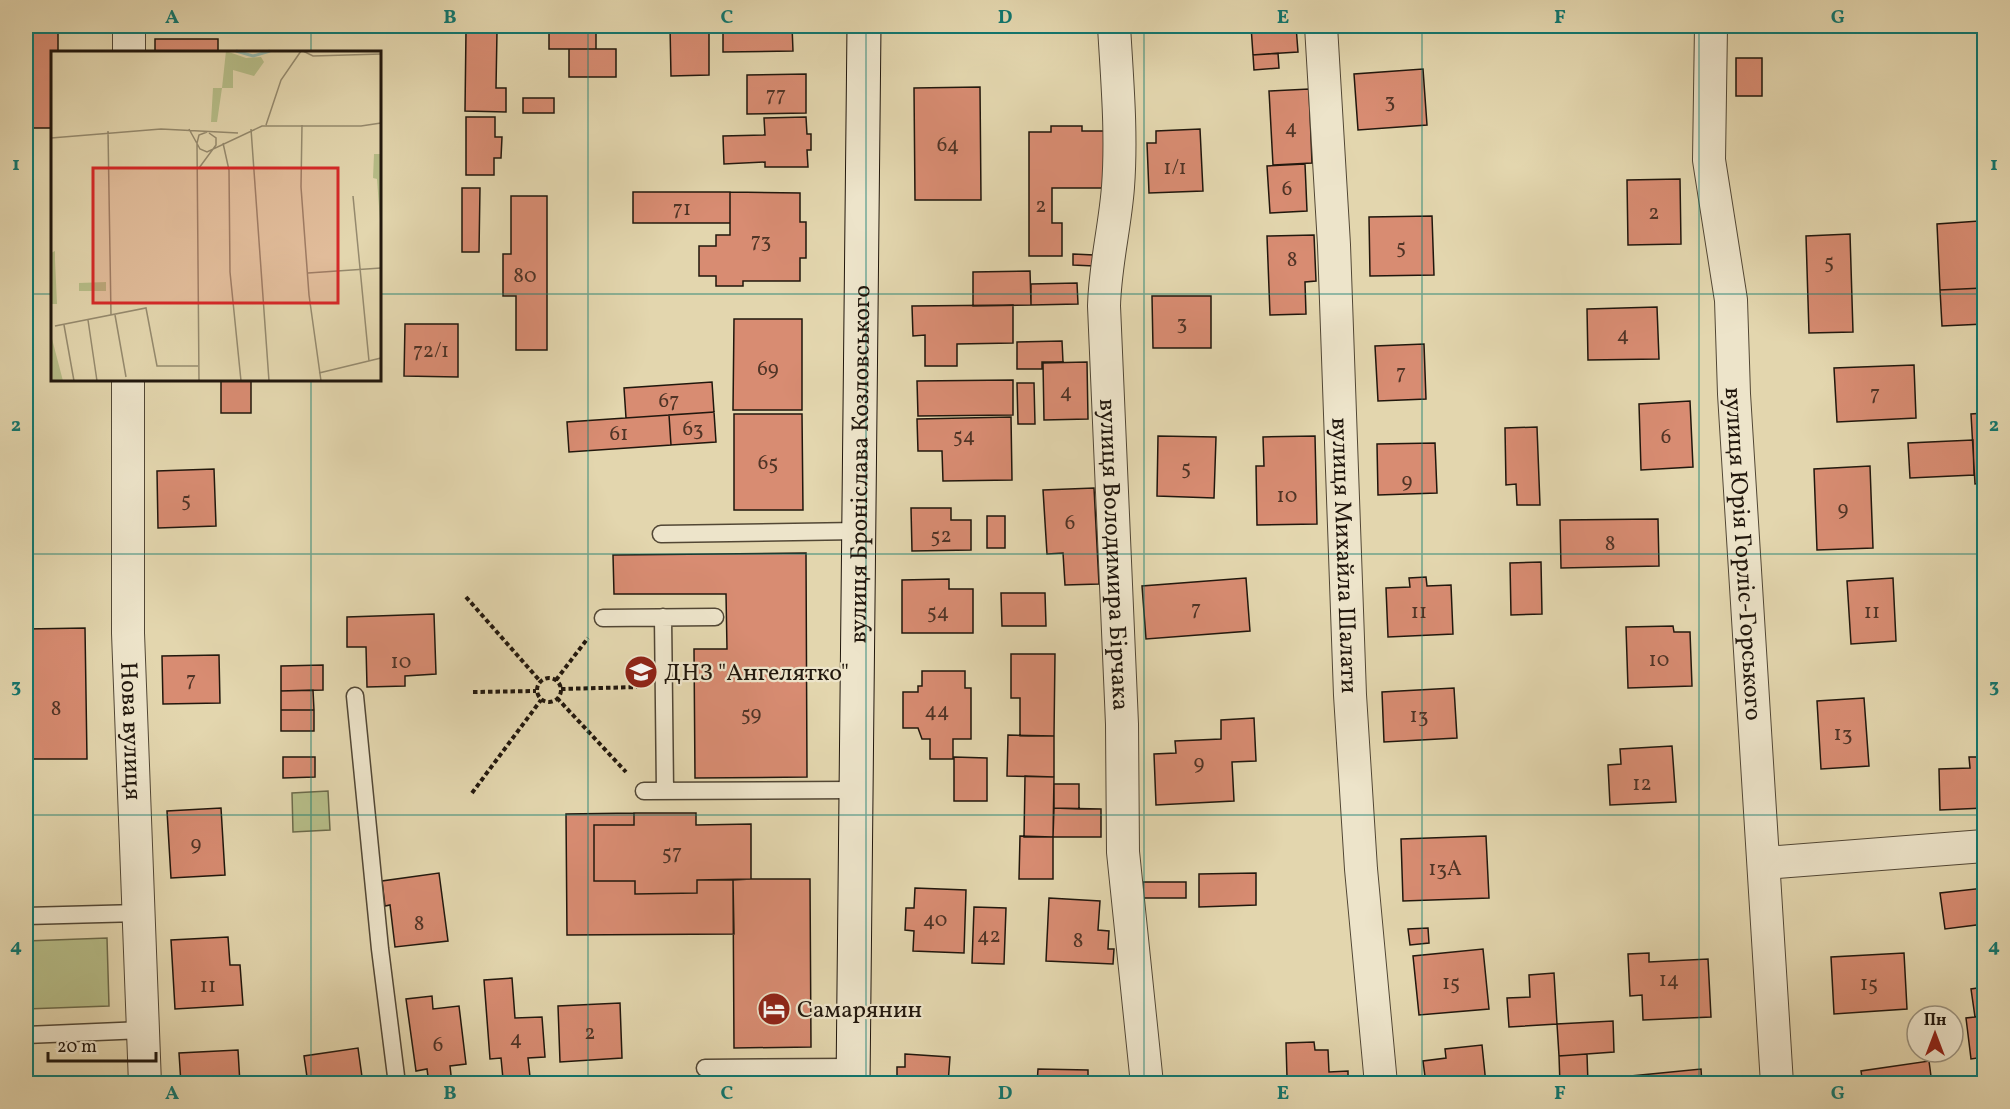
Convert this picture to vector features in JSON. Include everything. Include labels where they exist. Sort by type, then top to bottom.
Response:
[{"type":"street","points":[[129,26],[129,51]]},
{"type":"street","name":"вулиця Броніслава Козловського","points":[[854,1075],[864,26]]},
{"type":"street","name":"вулиця Володимира Бірчака","points":[[1114,26],[1119,114],[1118,187],[1105,273],[1104,306],[1122,724],[1123,852],[1147,1083]]},
{"type":"street","name":"вулиця Михайла Шалати","points":[[1321,26],[1334,246],[1350,695],[1361,869],[1381,1083]]},
{"type":"street","name":"вулиця Юрія Горліс-Горського","points":[[1711,26],[1709,160],[1731,300],[1734,394],[1777,1083]]},
{"type":"street","name":"Нова вулиця","points":[[128,381],[128,633],[146,1083]]},
{"type":"street","points":[[1765,863],[1984,846]]},
{"type":"lane","points":[[661,534],[858,531]]},
{"type":"lane","points":[[663,617],[665,791]]},
{"type":"lane","points":[[603,618],[715,617]]},
{"type":"lane","points":[[355,696],[396,1083]]},
{"type":"lane","points":[[644,791],[855,790]]},
{"type":"lane","points":[[26,916],[139,913]]},
{"type":"lane","points":[[26,1035],[143,1030]]},
{"type":"lane","points":[[705,1068],[854,1075]]},
{"type":"path","points":[[466,597],[540,681]]},
{"type":"path","points":[[556,680],[603,618]]},
{"type":"path","points":[[536,691],[540,681],[548,678],[556,680],[561,689]]},
{"type":"path","points":[[561,689],[664,686]]},
{"type":"path","points":[[536,691],[542,700],[549,702],[557,698],[561,689]]},
{"type":"path","points":[[473,692],[536,691]]},
{"type":"path","points":[[557,698],[644,791]]},
{"type":"path","points":[[471,793],[542,700]]},
{"type":"green space","points":[[328,791],[330,830],[293,832],[292,793]]},
{"type":"green space","points":[[107,938],[109,1006],[26,1009],[26,941]]},
{"type":"building","points":[[26,26],[58,26],[58,51],[51,51],[51,128],[26,128]]},
{"type":"building","points":[[466,26],[497,26],[497,31],[466,31]]},
{"type":"building","points":[[549,26],[596,26],[596,49],[549,49]]},
{"type":"building","points":[[670,26],[709,26],[709,75],[671,76]]},
{"type":"building","points":[[723,26],[792,26],[793,51],[723,52]]},
{"type":"building","points":[[1251,26],[1296,26],[1298,52],[1253,55]]},
{"type":"building","points":[[1752,26],[1786,26],[1786,29],[1752,29]]},
{"type":"building","points":[[466,31],[497,31],[496,88],[506,88],[506,112],[465,111]]},
{"type":"building","points":[[155,39],[218,39],[218,51],[155,51]]},
{"type":"building","points":[[569,49],[616,49],[616,77],[569,77]]},
{"type":"building","points":[[1278,53],[1279,68],[1254,70],[1253,55]]},
{"type":"building","points":[[1736,58],[1762,58],[1762,96],[1736,96]]},
{"type":"building","points":[[1423,69],[1427,125],[1358,130],[1354,74]]},
{"type":"building","points":[[806,74],[806,113],[747,114],[747,75]]},
{"type":"building","points":[[980,87],[981,200],[915,200],[914,88]]},
{"type":"building","points":[[1309,89],[1312,163],[1273,165],[1269,91]]},
{"type":"building","points":[[523,98],[554,98],[554,113],[523,113]]},
{"type":"building","points":[[466,117],[495,117],[495,137],[502,137],[501,158],[494,158],[494,175],[466,175]]},
{"type":"building","points":[[806,117],[807,134],[811,134],[811,150],[807,150],[808,167],[765,167],[765,162],[724,164],[723,136],[765,135],[764,118]]},
{"type":"building","points":[[1051,126],[1082,126],[1082,131],[1106,131],[1106,188],[1052,188],[1052,223],[1062,223],[1062,256],[1029,256],[1029,132],[1051,132]]},
{"type":"building","points":[[1200,129],[1203,191],[1149,193],[1147,143],[1156,143],[1156,131]]},
{"type":"building","points":[[1305,164],[1307,211],[1270,213],[1267,166]]},
{"type":"building","points":[[1680,179],[1681,244],[1628,245],[1627,180]]},
{"type":"building","points":[[462,188],[480,188],[479,252],[462,252]]},
{"type":"building","points":[[633,192],[730,192],[730,223],[633,223]]},
{"type":"building","points":[[730,192],[800,193],[800,222],[806,222],[806,258],[800,258],[800,281],[743,281],[743,286],[716,286],[716,276],[699,276],[699,246],[716,246],[716,235],[730,235]]},
{"type":"building","points":[[511,196],[547,196],[547,350],[516,350],[516,296],[503,296],[503,254],[511,254]]},
{"type":"building","points":[[1432,216],[1434,275],[1370,276],[1369,217]]},
{"type":"building","points":[[1979,221],[1983,288],[1940,290],[1937,224]]},
{"type":"building","points":[[1850,234],[1853,332],[1809,333],[1806,236]]},
{"type":"building","points":[[1314,235],[1316,281],[1305,282],[1306,314],[1270,315],[1267,236]]},
{"type":"building","points":[[1073,254],[1094,255],[1094,266],[1073,265]]},
{"type":"building","points":[[1030,271],[1031,305],[973,306],[973,272]]},
{"type":"building","points":[[1077,283],[1078,304],[1031,305],[1031,284]]},
{"type":"building","points":[[1983,288],[1984,324],[1942,326],[1940,290]]},
{"type":"building","points":[[1152,296],[1211,296],[1211,348],[1153,348]]},
{"type":"building","points":[[1013,305],[1013,343],[957,344],[957,366],[925,366],[925,335],[913,336],[912,306]]},
{"type":"building","points":[[1657,307],[1659,359],[1588,360],[1587,309]]},
{"type":"building","points":[[734,319],[802,319],[802,410],[733,410]]},
{"type":"building","points":[[405,324],[458,324],[458,377],[404,376]]},
{"type":"building","points":[[1062,341],[1063,362],[1042,362],[1042,369],[1017,369],[1017,342]]},
{"type":"building","points":[[1424,344],[1426,399],[1378,401],[1375,346]]},
{"type":"building","points":[[1087,362],[1088,419],[1044,420],[1043,363]]},
{"type":"building","points":[[1914,365],[1916,418],[1837,422],[1834,368]]},
{"type":"building","points":[[1013,380],[1013,415],[918,416],[917,381]]},
{"type":"building","points":[[221,381],[251,381],[251,413],[221,413]]},
{"type":"building","points":[[712,382],[714,412],[626,418],[624,388]]},
{"type":"building","points":[[1017,383],[1034,383],[1035,424],[1018,424]]},
{"type":"building","points":[[1690,401],[1693,467],[1641,470],[1639,404]]},
{"type":"building","points":[[714,412],[716,442],[671,445],[669,415]]},
{"type":"building","points":[[1984,413],[1984,483],[1975,484],[1971,414]]},
{"type":"building","points":[[734,414],[802,414],[803,510],[734,510]]},
{"type":"building","points":[[669,415],[671,445],[569,452],[567,422]]},
{"type":"building","points":[[1011,417],[1012,480],[943,481],[942,451],[918,451],[917,419]]},
{"type":"building","points":[[1537,427],[1540,505],[1517,505],[1516,484],[1506,485],[1505,428]]},
{"type":"building","points":[[1158,436],[1216,437],[1214,498],[1157,496]]},
{"type":"building","points":[[1315,436],[1317,524],[1257,525],[1256,466],[1264,466],[1263,437]]},
{"type":"building","points":[[1973,440],[1974,475],[1910,478],[1908,443]]},
{"type":"building","points":[[1435,443],[1437,493],[1378,495],[1377,444]]},
{"type":"building","points":[[1870,466],[1873,548],[1817,550],[1814,469]]},
{"type":"building","points":[[214,469],[216,526],[158,528],[157,471]]},
{"type":"building","points":[[1094,488],[1099,584],[1065,585],[1063,553],[1047,554],[1043,490]]},
{"type":"building","points":[[911,508],[951,508],[951,520],[971,520],[971,550],[912,551]]},
{"type":"building","points":[[987,516],[1005,516],[1005,548],[987,548]]},
{"type":"building","points":[[1658,519],[1659,566],[1561,568],[1560,520]]},
{"type":"building","points":[[806,553],[807,777],[695,778],[694,649],[727,649],[726,594],[614,594],[613,555]]},
{"type":"building","points":[[1541,562],[1542,614],[1511,615],[1510,563]]},
{"type":"building","points":[[1426,577],[1427,586],[1451,585],[1453,634],[1388,637],[1386,588],[1410,587],[1409,578]]},
{"type":"building","points":[[1246,578],[1250,631],[1146,639],[1142,586]]},
{"type":"building","points":[[1893,578],[1896,641],[1851,644],[1847,581]]},
{"type":"building","points":[[949,579],[949,589],[973,589],[973,633],[902,633],[902,580]]},
{"type":"building","points":[[1001,593],[1045,593],[1046,626],[1002,626]]},
{"type":"building","points":[[434,614],[436,674],[405,676],[405,686],[367,687],[366,647],[347,647],[347,617]]},
{"type":"building","points":[[1673,626],[1674,632],[1690,632],[1692,686],[1628,688],[1626,627]]},
{"type":"building","points":[[85,628],[87,759],[27,759],[26,629]]},
{"type":"building","points":[[1011,654],[1055,654],[1054,736],[1020,736],[1020,698],[1011,698]]},
{"type":"building","points":[[219,655],[220,703],[163,704],[162,656]]},
{"type":"building","points":[[323,665],[323,690],[281,691],[281,666]]},
{"type":"building","points":[[922,671],[965,671],[965,688],[971,688],[971,739],[953,739],[953,759],[930,759],[930,739],[922,739],[918,728],[903,728],[903,692],[918,692],[918,686],[922,686]]},
{"type":"building","points":[[1454,688],[1457,738],[1384,742],[1382,692]]},
{"type":"building","points":[[313,690],[314,710],[281,710],[281,691]]},
{"type":"building","points":[[1864,698],[1869,766],[1821,769],[1817,701]]},
{"type":"building","points":[[281,710],[314,710],[314,731],[281,731]]},
{"type":"building","points":[[1254,718],[1256,761],[1232,762],[1234,801],[1156,805],[1154,754],[1176,753],[1175,741],[1221,739],[1221,720]]},
{"type":"building","points":[[1008,735],[1054,736],[1054,777],[1007,776]]},
{"type":"building","points":[[1672,746],[1676,802],[1610,805],[1608,765],[1621,764],[1620,749]]},
{"type":"building","points":[[283,757],[315,757],[315,777],[283,778]]},
{"type":"building","points":[[954,757],[987,758],[987,801],[954,801]]},
{"type":"building","points":[[1969,757],[1984,757],[1984,808],[1940,810],[1939,769],[1970,768]]},
{"type":"building","points":[[1025,776],[1054,777],[1053,837],[1024,837]]},
{"type":"building","points":[[1054,784],[1079,784],[1079,809],[1054,808]]},
{"type":"building","points":[[221,808],[225,875],[171,878],[167,811]]},
{"type":"building","points":[[1054,808],[1101,809],[1101,837],[1053,837]]},
{"type":"building","points":[[634,813],[696,813],[696,825],[751,824],[751,879],[697,880],[697,893],[635,894],[635,881],[594,881],[594,825],[634,825]]},
{"type":"building","points":[[634,813],[634,825],[594,825],[594,881],[635,881],[635,894],[697,893],[697,880],[733,880],[734,934],[567,935],[566,814]]},
{"type":"building","points":[[1020,836],[1053,837],[1053,879],[1019,879]]},
{"type":"building","points":[[1486,836],[1489,898],[1403,901],[1401,839]]},
{"type":"building","points":[[439,873],[448,941],[395,947],[390,905],[385,906],[382,881]]},
{"type":"building","points":[[1256,873],[1256,905],[1199,907],[1199,874]]},
{"type":"building","points":[[810,879],[811,1047],[734,1048],[733,880]]},
{"type":"building","points":[[1143,882],[1186,882],[1186,898],[1143,898]]},
{"type":"building","points":[[915,888],[966,890],[964,953],[913,951],[914,931],[905,930],[906,908],[914,908]]},
{"type":"building","points":[[1984,888],[1984,924],[1945,929],[1940,893]]},
{"type":"building","points":[[1049,898],[1100,901],[1098,930],[1109,931],[1108,949],[1114,949],[1113,964],[1046,961]]},
{"type":"building","points":[[974,907],[1006,908],[1004,964],[972,963]]},
{"type":"building","points":[[1428,928],[1429,943],[1410,945],[1408,929]]},
{"type":"building","points":[[228,937],[230,965],[240,965],[243,1005],[175,1009],[171,940]]},
{"type":"building","points":[[1483,949],[1489,1009],[1419,1015],[1413,956]]},
{"type":"building","points":[[1649,953],[1649,962],[1708,959],[1711,1017],[1643,1020],[1642,995],[1630,996],[1628,954]]},
{"type":"building","points":[[1904,953],[1907,1004],[1905,1009],[1834,1014],[1831,957]]},
{"type":"building","points":[[1554,973],[1557,1024],[1509,1027],[1507,998],[1530,997],[1529,975]]},
{"type":"building","points":[[512,978],[515,1018],[542,1017],[545,1057],[528,1058],[530,1077],[503,1079],[501,1058],[490,1059],[484,980]]},
{"type":"building","points":[[1984,987],[1984,1016],[1975,1017],[1971,989]]},
{"type":"building","points":[[432,996],[433,1009],[459,1006],[466,1064],[450,1066],[452,1084],[429,1084],[427,1069],[416,1071],[406,999]]},
{"type":"building","points":[[620,1003],[622,1058],[560,1062],[558,1006]]},
{"type":"building","points":[[1984,1016],[1984,1057],[1971,1059],[1966,1018]]},
{"type":"building","points":[[1613,1021],[1614,1052],[1559,1056],[1557,1024]]},
{"type":"building","points":[[1314,1042],[1315,1050],[1328,1050],[1329,1072],[1348,1071],[1348,1084],[1298,1084],[1298,1077],[1287,1077],[1286,1043]]},
{"type":"building","points":[[1482,1045],[1486,1084],[1426,1084],[1423,1061],[1446,1058],[1445,1049]]},
{"type":"building","points":[[358,1048],[363,1084],[308,1084],[304,1056]]},
{"type":"building","points":[[238,1050],[240,1084],[181,1084],[179,1053]]},
{"type":"building","points":[[905,1054],[950,1057],[948,1084],[897,1084],[897,1067],[905,1067]]},
{"type":"building","points":[[1587,1054],[1588,1084],[1560,1084],[1559,1056]]},
{"type":"building","points":[[1909,1064],[1929,1064],[1932,1084],[1863,1084],[1861,1071]]},
{"type":"building","points":[[1038,1069],[1088,1070],[1088,1084],[1037,1084]]},
{"type":"building","points":[[1701,1069],[1702,1084],[1632,1084],[1631,1076]]},
{"type":"building","points":[[107,1082],[107,1084],[50,1084],[54,1083]]},
{"type":"place","name":"ДНЗ \"Ангелятко\"","points":[[641,672]]},
{"type":"place","name":"Самарянин","points":[[774,1009]]}]
